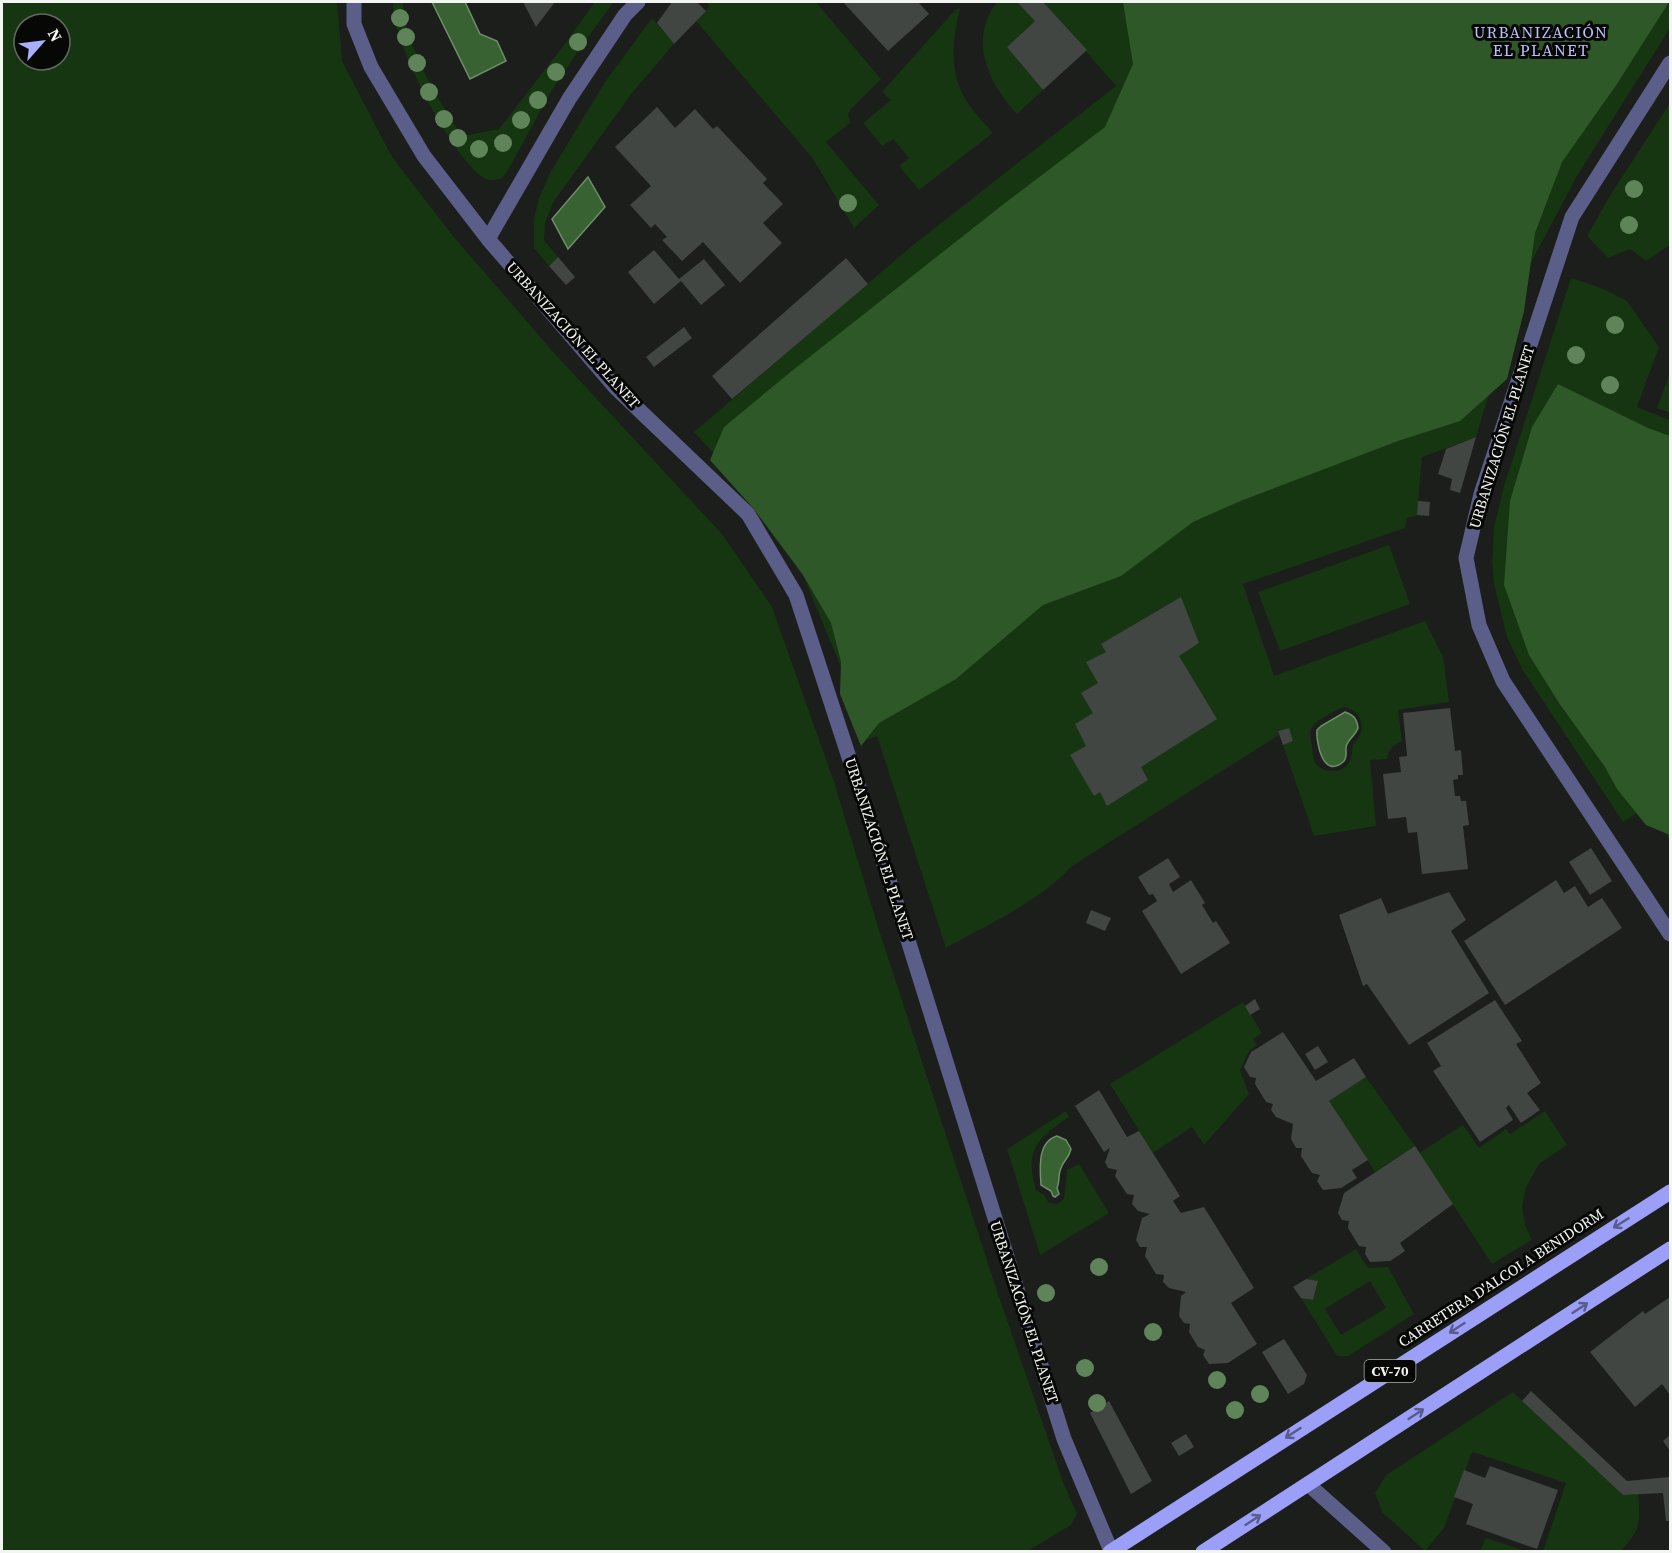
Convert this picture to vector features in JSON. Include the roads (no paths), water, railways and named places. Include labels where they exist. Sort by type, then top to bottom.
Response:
[{"type":"main road","name":"CARRETERA D'ALCOI A BENIDORM","points":[[1111,1551],[1671,1192]]},
{"type":"main road","points":[[1203,1551],[1671,1249]]},
{"type":"street","name":"URBANIZACIÓN EL PLANET","points":[[354,2],[354,24],[371,67],[424,156],[488,239],[616,388],[748,514],[796,595],[888,878],[1064,1438],[1111,1551]]},
{"type":"street","points":[[488,239],[569,99],[625,15],[638,2]]},
{"type":"street","name":"URBANIZACIÓN EL PLANET","points":[[1671,63],[1572,217],[1481,494],[1466,558],[1479,625],[1503,681],[1671,934]]},
{"type":"street","points":[[1308,1484],[1384,1551]]},
{"type":"district","name":"URBANIZACIÓN EL PLANET","points":[[1541,41]]}]
